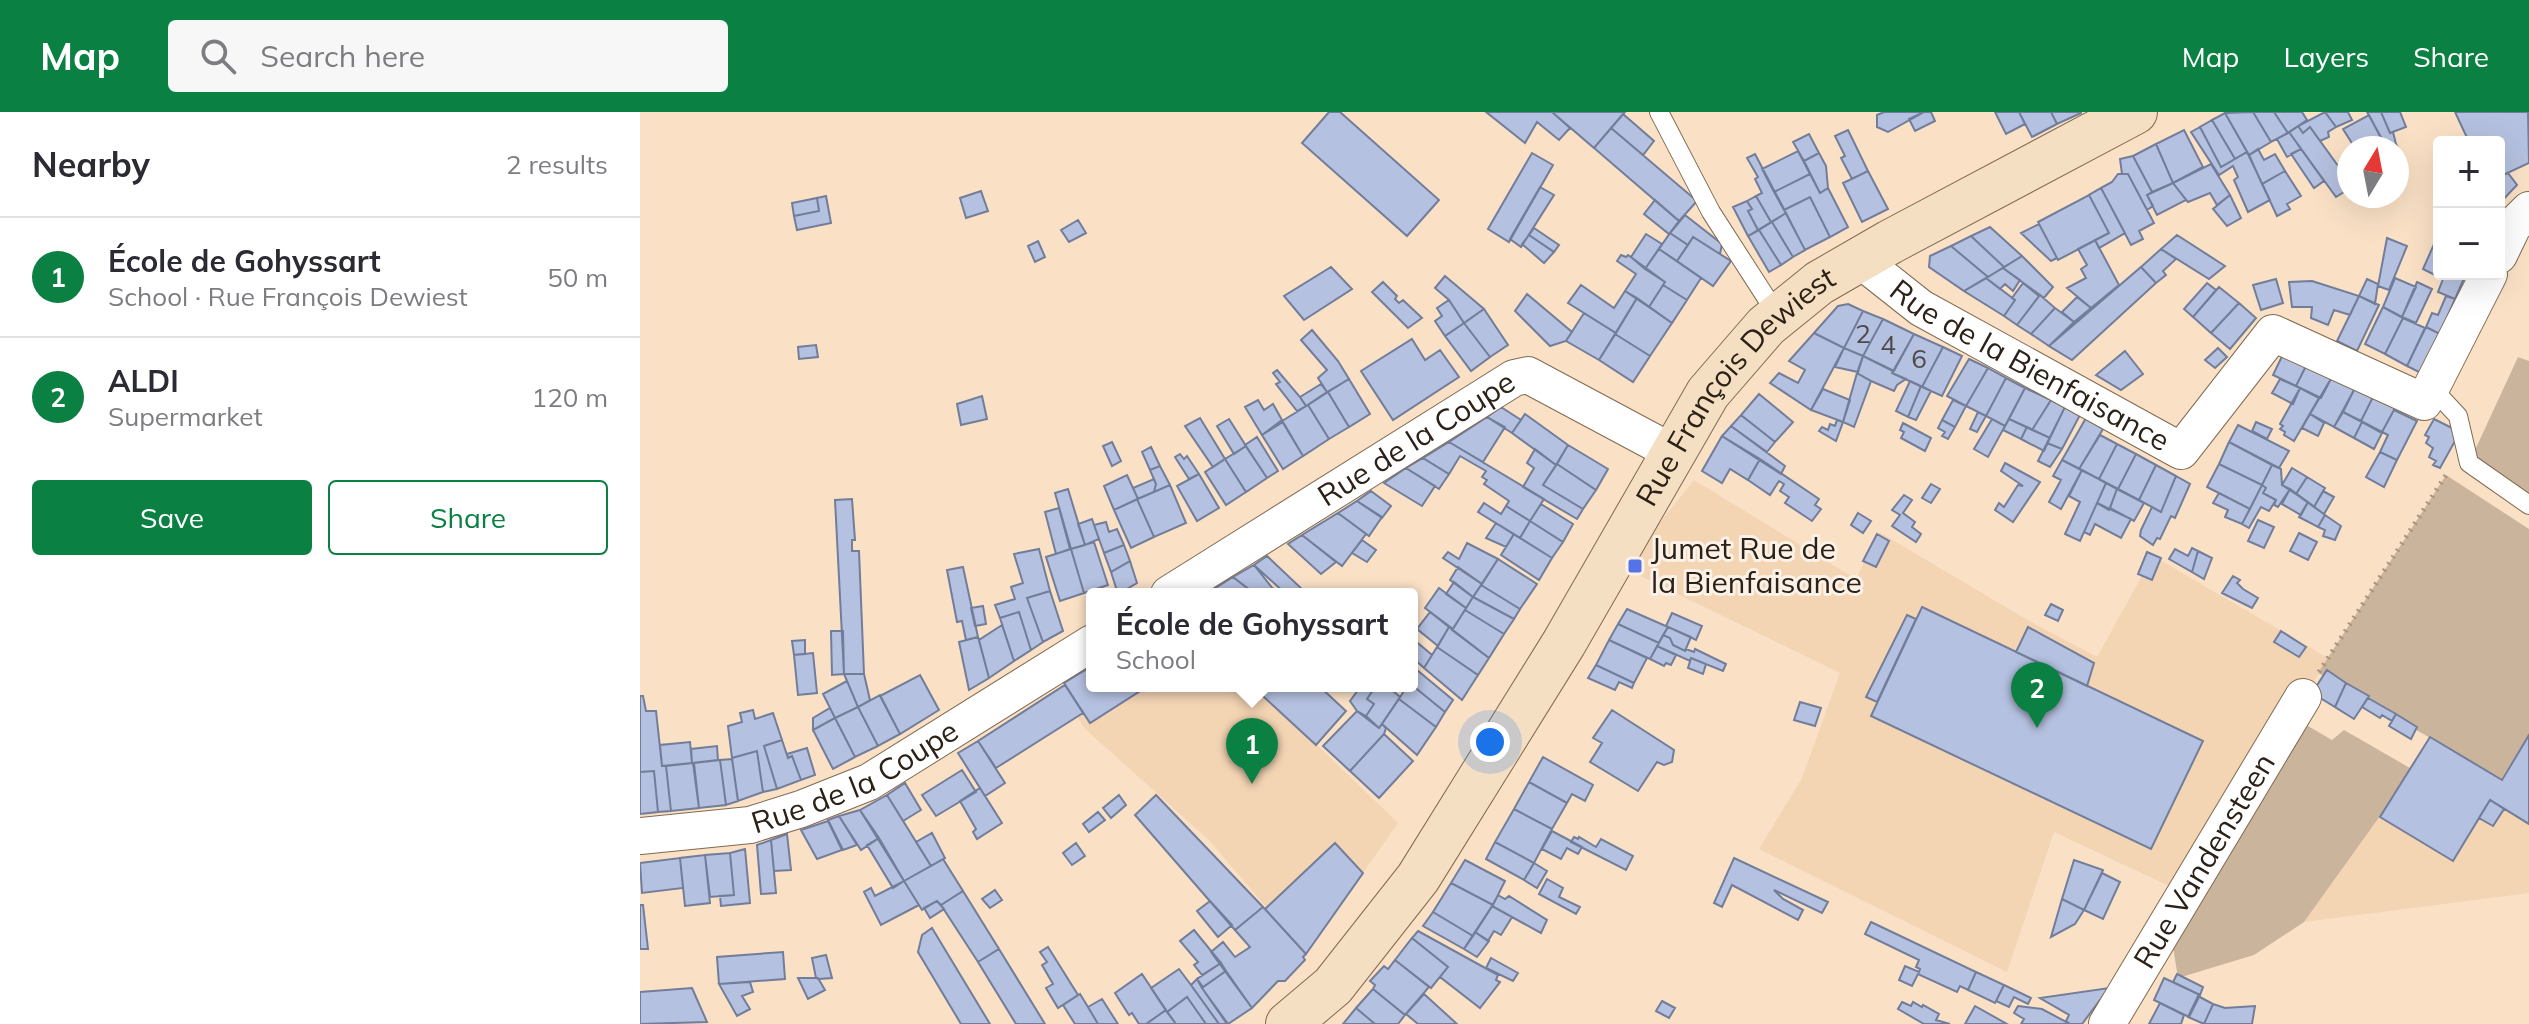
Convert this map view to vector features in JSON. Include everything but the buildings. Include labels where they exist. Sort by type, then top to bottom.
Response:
[{"type":"street","name":"Rue François Dewiest","points":[[1288,1024],[1333,986],[1418,878],[1564,643],[1708,393],[1766,326],[1819,283],[1859,259],[2135,112]]},
{"type":"street","points":[[2505,243],[2513,226],[2529,210]]},
{"type":"street","name":"Rue de la Bienfaisance","points":[[1859,259],[1921,308],[2181,451],[2273,333],[2424,402],[2432,388]]},
{"type":"street","points":[[2432,388],[2486,280]]},
{"type":"street","name":"Rue de la Coupe","points":[[1179,588],[1514,378],[1528,375],[1672,452]]},
{"type":"street","name":"Rue de la Coupe","points":[[640,836],[750,825],[869,782],[1086,647]]},
{"type":"street","name":"Rue Vandensteen","points":[[2107,1024],[2303,697]]},
{"type":"lane","points":[[1659,112],[1711,212],[1778,316]]},
{"type":"lane","points":[[2432,388],[2458,416],[2469,463],[2529,505]]},
{"type":"path","points":[[2303,697],[2452,466]]},
{"type":"shaded area","points":[[2518,357],[2529,361],[2529,495],[2469,463]]},
{"type":"shaded area","points":[[2446,475],[2529,529],[2529,734],[2501,779],[2318,673]]},
{"type":"shaded area","points":[[1694,480],[1856,579],[1879,532],[2031,622],[2097,657],[2153,556],[2328,658],[2186,894],[2054,832],[2007,972],[1759,849],[1802,778],[1840,673],[1624,568]]},
{"type":"shaded area","points":[[1086,674],[1086,692],[1325,692],[1346,712],[1316,744],[1398,823],[1306,954],[1209,840],[1084,728],[1062,690]]},
{"type":"shaded area","points":[[2291,716],[2332,740],[2344,730],[2410,768],[2380,816],[2304,922],[2254,955],[2178,978],[2169,922]]},
{"type":"shaded area","points":[[2529,734],[2529,893],[2304,922],[2380,816],[2430,737],[2501,778]]},
{"type":"place","name":"Jumet Rue de la Bienfaisance","points":[[1635,566]]},
{"type":"place","name":"ALDI","points":[[2037,728]]},
{"type":"place","name":"École de Gohyssart","points":[[1252,784]]}]
